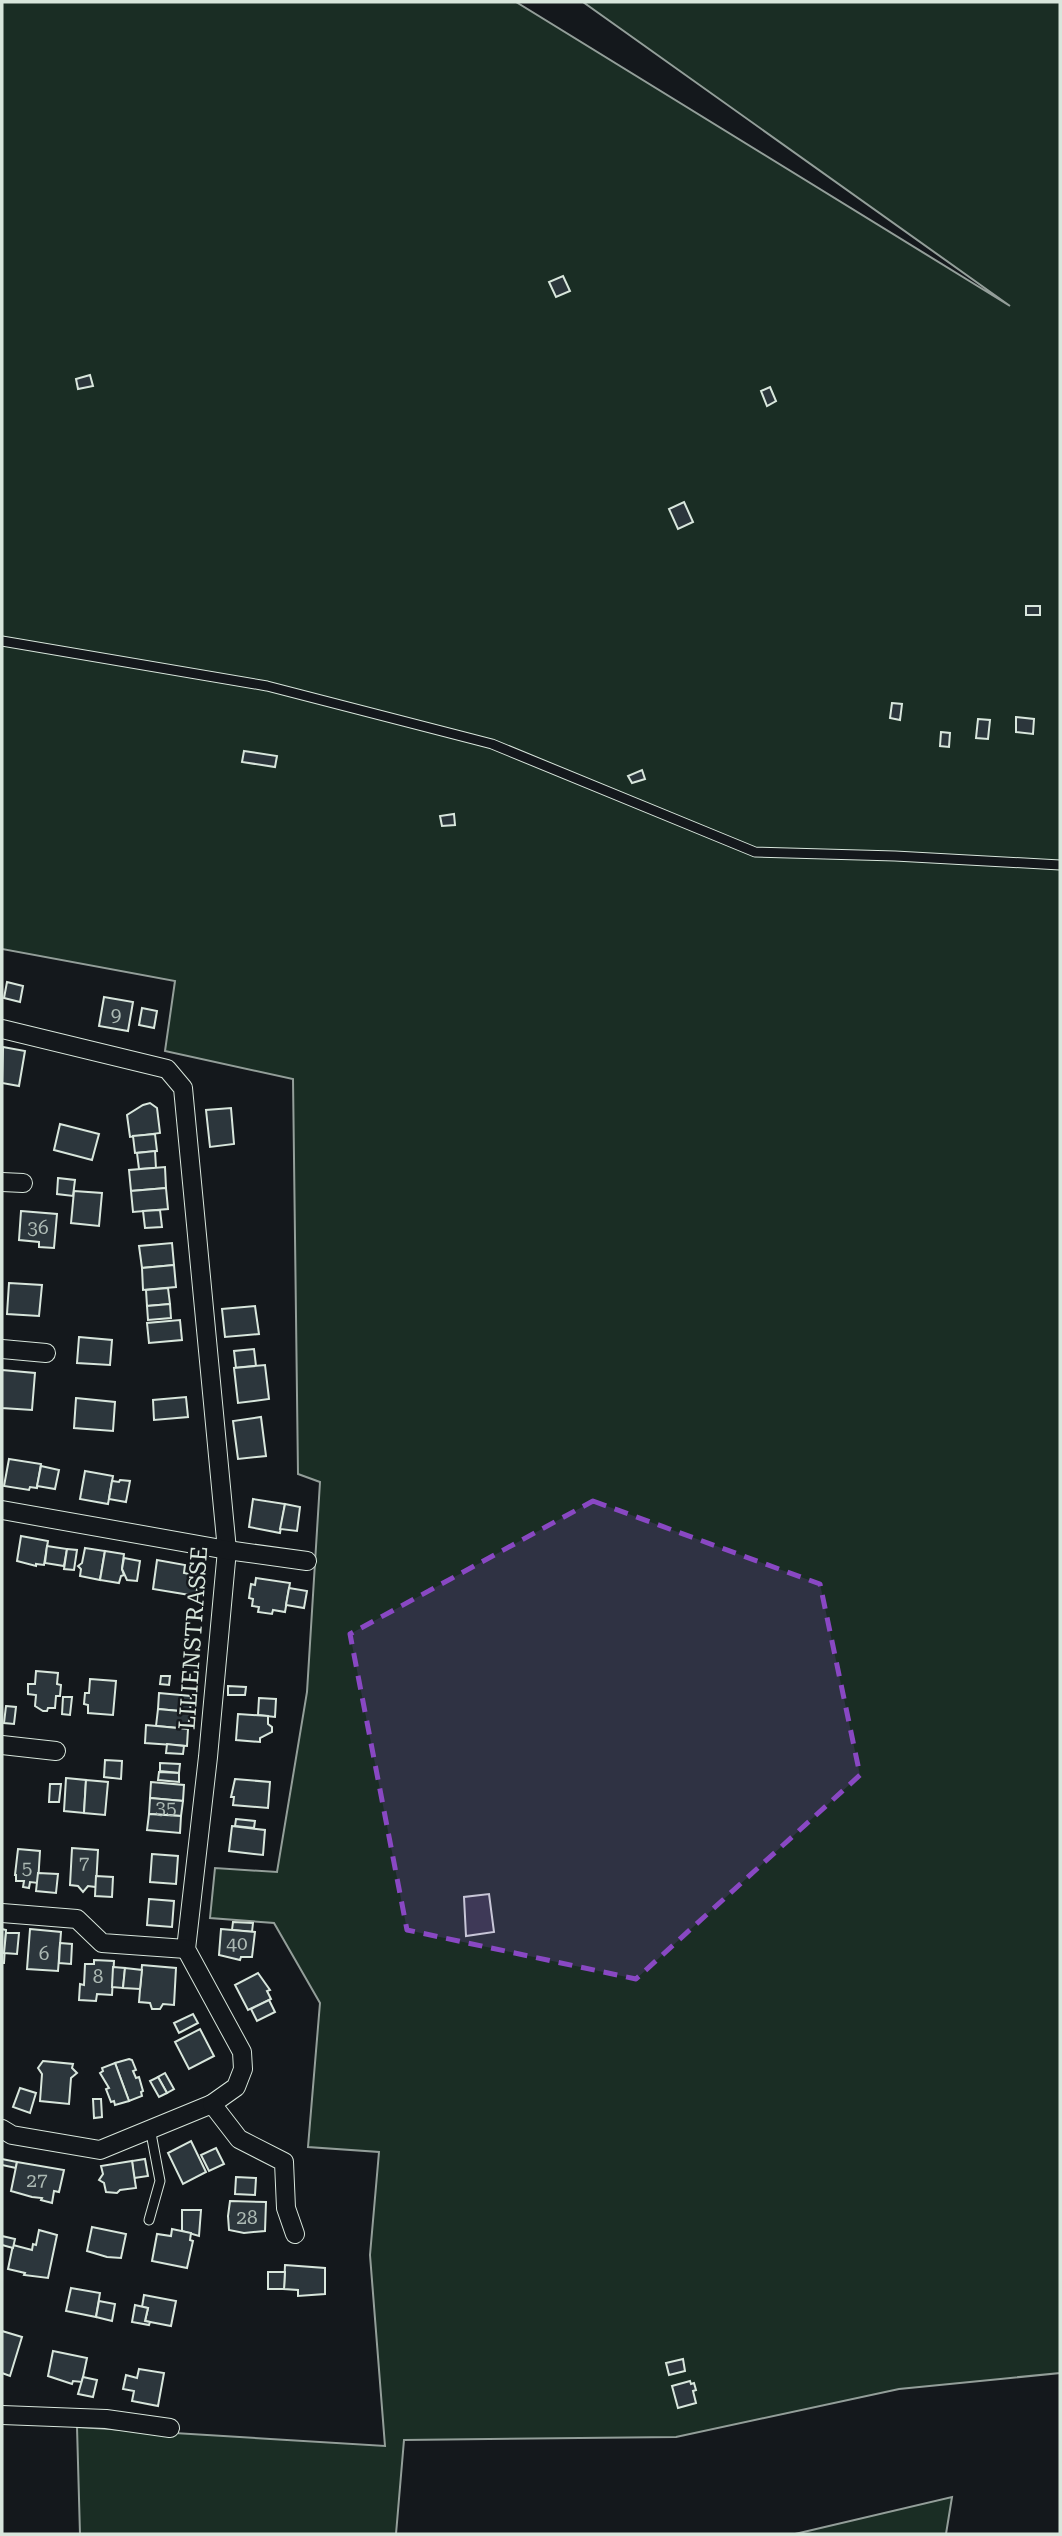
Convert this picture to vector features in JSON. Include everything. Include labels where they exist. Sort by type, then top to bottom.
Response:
[{"type":"street","name":"LILIENSTRASSE","points":[[2,1028],[167,1069],[183,1088],[227,1550],[208,1757],[186,1949]]},
{"type":"street","points":[[2,1182],[23,1184]]},
{"type":"street","points":[[2,1349],[46,1353]]},
{"type":"street","points":[[2,1510],[227,1550],[307,1561]]},
{"type":"street","points":[[2,1745],[56,1751]]},
{"type":"street","points":[[2,1913],[77,1919],[102,1943],[186,1949],[242,2052],[243,2069],[236,2087],[212,2104],[100,2150],[12,2135],[2,2129]]},
{"type":"street","points":[[212,2104],[239,2139],[284,2162],[286,2208],[295,2234]]},
{"type":"street","points":[[2,2415],[106,2419],[170,2428]]},
{"type":"lane","points":[[2,640],[267,686],[492,744],[755,852],[1060,865]]},
{"type":"lane","points":[[149,2220],[160,2181],[150,2128]]},
{"type":"highlighted area","points":[[593,1501],[820,1584],[860,1775],[636,1979],[407,1930],[350,1634]]},
{"type":"green space","points":[[2,2],[516,2],[1010,306],[583,2],[1060,2],[1060,2373],[899,2389],[676,2437],[404,2440],[396,2534],[80,2534],[77,2427],[385,2446],[370,2255],[379,2152],[308,2147],[320,2003],[274,1923],[210,1918],[215,1868],[277,1872],[307,1692],[320,1482],[298,1474],[293,1079],[165,1051],[175,981],[2,949]]},
{"type":"green space","points":[[952,2497],[946,2534],[795,2534]]},
{"type":"building","points":[[563,276],[570,291],[556,297],[549,282]]},
{"type":"building","points":[[90,375],[93,386],[78,389],[76,379]]},
{"type":"building","points":[[770,387],[776,401],[767,406],[761,391]]},
{"type":"building","points":[[684,502],[693,522],[678,529],[669,509]]},
{"type":"building","points":[[1026,606],[1040,606],[1040,615],[1026,615]]},
{"type":"building","points":[[892,703],[902,704],[900,720],[890,718]]},
{"type":"building","points":[[1016,717],[1034,719],[1033,734],[1016,732]]},
{"type":"building","points":[[978,719],[990,720],[988,739],[976,738]]},
{"type":"building","points":[[941,732],[950,733],[949,747],[940,746]]},
{"type":"building","points":[[244,751],[277,756],[275,767],[242,762]]},
{"type":"building","points":[[642,770],[645,779],[632,783],[628,776]]},
{"type":"building","points":[[454,814],[455,825],[442,826],[440,816]]},
{"type":"building","points":[[7,982],[23,986],[20,1002],[4,998]]},
{"type":"building","points":[[104,997],[133,1002],[128,1031],[99,1026]]},
{"type":"building","points":[[142,1008],[157,1011],[154,1028],[139,1025]]},
{"type":"building","points":[[3,1047],[25,1051],[19,1086],[2,1083]]},
{"type":"building","points":[[150,1103],[157,1108],[160,1133],[130,1137],[127,1115]]},
{"type":"building","points":[[231,1108],[234,1144],[210,1147],[206,1110]]},
{"type":"building","points":[[60,1124],[99,1134],[92,1160],[54,1150]]},
{"type":"building","points":[[155,1134],[157,1151],[135,1153],[133,1136]]},
{"type":"building","points":[[155,1151],[156,1168],[139,1169],[137,1153]]},
{"type":"building","points":[[165,1167],[166,1188],[131,1191],[129,1170]]},
{"type":"building","points":[[58,1178],[75,1180],[73,1196],[57,1194]]},
{"type":"building","points":[[166,1188],[168,1209],[133,1212],[131,1191]]},
{"type":"building","points":[[74,1191],[102,1193],[99,1226],[71,1223]]},
{"type":"building","points":[[160,1210],[162,1227],[145,1228],[143,1211]]},
{"type":"building","points":[[21,1211],[57,1214],[54,1248],[39,1247],[39,1242],[19,1240]]},
{"type":"building","points":[[172,1243],[174,1265],[142,1268],[139,1246]]},
{"type":"building","points":[[174,1265],[176,1287],[143,1290],[142,1268]]},
{"type":"building","points":[[9,1283],[42,1285],[39,1316],[7,1314]]},
{"type":"building","points":[[168,1288],[170,1304],[147,1306],[146,1290]]},
{"type":"building","points":[[170,1304],[171,1318],[148,1320],[147,1306]]},
{"type":"building","points":[[255,1306],[259,1334],[225,1337],[222,1309]]},
{"type":"building","points":[[180,1320],[182,1340],[149,1343],[147,1323]]},
{"type":"building","points":[[79,1337],[112,1340],[110,1365],[77,1363]]},
{"type":"building","points":[[254,1349],[256,1366],[236,1368],[234,1351]]},
{"type":"building","points":[[265,1365],[269,1399],[238,1403],[234,1368]]},
{"type":"building","points":[[2,1370],[35,1373],[32,1410],[2,1408]]},
{"type":"building","points":[[186,1397],[188,1417],[154,1420],[153,1400]]},
{"type":"building","points":[[76,1398],[115,1402],[113,1431],[74,1428]]},
{"type":"building","points":[[261,1417],[266,1456],[238,1459],[233,1421]]},
{"type":"building","points":[[9,1459],[41,1464],[37,1488],[30,1487],[29,1490],[4,1486]]},
{"type":"building","points":[[41,1466],[59,1470],[55,1489],[37,1486]]},
{"type":"building","points":[[85,1471],[113,1476],[108,1504],[80,1499]]},
{"type":"building","points":[[112,1481],[130,1481],[126,1502],[109,1499]]},
{"type":"building","points":[[253,1499],[285,1504],[280,1533],[249,1527]]},
{"type":"building","points":[[285,1504],[300,1507],[297,1531],[280,1529]]},
{"type":"building","points":[[21,1536],[48,1541],[44,1565],[36,1566],[17,1561]]},
{"type":"building","points":[[47,1546],[67,1549],[64,1566],[45,1563]]},
{"type":"building","points":[[85,1548],[105,1551],[100,1580],[80,1576],[81,1569],[78,1566],[82,1563]]},
{"type":"building","points":[[67,1549],[77,1550],[74,1570],[64,1569]]},
{"type":"building","points":[[105,1551],[124,1554],[124,1575],[119,1583],[100,1580]]},
{"type":"building","points":[[124,1558],[140,1561],[137,1581],[127,1580],[122,1569]]},
{"type":"building","points":[[157,1560],[185,1565],[184,1573],[199,1576],[196,1596],[153,1589]]},
{"type":"building","points":[[256,1578],[290,1583],[285,1612],[258,1612],[259,1607],[252,1606],[253,1599],[249,1598],[251,1584],[255,1585]]},
{"type":"building","points":[[289,1588],[307,1591],[304,1608],[286,1605]]},
{"type":"building","points":[[36,1671],[58,1673],[57,1684],[61,1685],[55,1708],[43,1711],[35,1706],[36,1695],[28,1694],[28,1684],[35,1684]]},
{"type":"building","points":[[161,1676],[170,1676],[169,1685],[160,1684]]},
{"type":"building","points":[[90,1679],[116,1681],[113,1715],[88,1713],[88,1705],[84,1704],[85,1693],[89,1693]]},
{"type":"building","points":[[228,1686],[246,1687],[245,1695],[228,1695]]},
{"type":"building","points":[[159,1693],[191,1696],[190,1712],[158,1709]]},
{"type":"building","points":[[63,1697],[72,1697],[70,1715],[62,1714]]},
{"type":"building","points":[[259,1698],[276,1699],[275,1717],[258,1715]]},
{"type":"building","points":[[6,1706],[16,1707],[14,1724],[4,1723]]},
{"type":"building","points":[[158,1709],[190,1712],[188,1729],[156,1726]]},
{"type":"building","points":[[238,1714],[268,1716],[272,1732],[260,1738],[260,1742],[236,1740]]},
{"type":"building","points":[[146,1725],[188,1729],[187,1746],[145,1743]]},
{"type":"building","points":[[167,1744],[184,1746],[183,1754],[166,1753]]},
{"type":"building","points":[[105,1760],[122,1761],[121,1779],[104,1777]]},
{"type":"building","points":[[160,1763],[180,1764],[179,1773],[160,1771]]},
{"type":"building","points":[[159,1772],[179,1773],[179,1782],[158,1780]]},
{"type":"building","points":[[66,1778],[86,1780],[84,1813],[64,1811]]},
{"type":"building","points":[[235,1779],[270,1782],[268,1808],[233,1805],[234,1797],[231,1797]]},
{"type":"building","points":[[86,1780],[108,1782],[105,1815],[84,1813]]},
{"type":"building","points":[[151,1782],[184,1785],[183,1801],[150,1798]]},
{"type":"building","points":[[50,1784],[61,1784],[59,1802],[49,1802]]},
{"type":"building","points":[[150,1798],[183,1801],[181,1816],[149,1814]]},
{"type":"building","points":[[149,1814],[181,1816],[180,1833],[147,1830]]},
{"type":"building","points":[[236,1819],[255,1821],[254,1828],[235,1826]]},
{"type":"building","points":[[232,1826],[265,1830],[263,1855],[229,1851]]},
{"type":"building","points":[[72,1848],[98,1850],[96,1887],[88,1886],[83,1892],[78,1886],[70,1885]]},
{"type":"building","points":[[18,1849],[40,1851],[38,1883],[30,1882],[29,1888],[23,1887],[24,1881],[16,1881]]},
{"type":"building","points":[[152,1854],[178,1856],[176,1884],[150,1882]]},
{"type":"building","points":[[38,1873],[58,1874],[56,1893],[36,1891]]},
{"type":"building","points":[[96,1876],[113,1877],[112,1897],[95,1896]]},
{"type":"building","points":[[489,1894],[494,1932],[466,1936],[464,1897]]},
{"type":"building","points":[[149,1899],[174,1901],[172,1927],[147,1925]]},
{"type":"building","points":[[233,1922],[253,1923],[252,1932],[232,1930]]},
{"type":"building","points":[[2,1929],[6,1930],[4,1963],[2,1963]]},
{"type":"building","points":[[30,1929],[61,1932],[58,1971],[27,1969]]},
{"type":"building","points":[[221,1929],[255,1932],[252,1957],[241,1957],[240,1960],[219,1955]]},
{"type":"building","points":[[6,1933],[19,1933],[17,1954],[4,1953]]},
{"type":"building","points":[[60,1943],[72,1944],[71,1964],[59,1963]]},
{"type":"building","points":[[94,1960],[114,1961],[112,1995],[97,1994],[96,2001],[79,2000],[80,1984],[84,1985],[85,1964],[94,1964]]},
{"type":"building","points":[[142,1965],[176,1968],[174,2005],[163,2004],[160,2009],[152,2009],[150,2003],[139,2002]]},
{"type":"building","points":[[113,1967],[125,1968],[123,1988],[112,1987]]},
{"type":"building","points":[[125,1968],[142,1970],[140,1989],[123,1988]]},
{"type":"building","points":[[258,1973],[270,1990],[267,1991],[271,1999],[248,2010],[235,1985]]},
{"type":"building","points":[[269,2000],[275,2012],[257,2021],[251,2009]]},
{"type":"building","points":[[193,2014],[198,2023],[179,2033],[174,2023]]},
{"type":"building","points":[[200,2029],[214,2056],[189,2069],[175,2042]]},
{"type":"building","points":[[132,2060],[136,2070],[133,2071],[136,2078],[139,2077],[143,2091],[142,2096],[129,2101],[115,2063]]},
{"type":"building","points":[[43,2061],[73,2064],[72,2068],[77,2073],[71,2078],[69,2104],[40,2101],[42,2074],[38,2068]]},
{"type":"building","points":[[115,2063],[129,2101],[115,2105],[114,2101],[111,2102],[106,2089],[109,2088],[100,2073],[102,2068]]},
{"type":"building","points":[[165,2073],[174,2089],[167,2093],[158,2077]]},
{"type":"building","points":[[158,2077],[167,2093],[159,2097],[150,2081]]},
{"type":"building","points":[[20,2088],[36,2093],[30,2113],[13,2107]]},
{"type":"building","points":[[93,2099],[101,2099],[102,2117],[94,2118]]},
{"type":"building","points":[[191,2141],[206,2172],[183,2184],[168,2153]]},
{"type":"building","points":[[216,2148],[224,2164],[209,2171],[201,2155]]},
{"type":"building","points":[[2,2159],[17,2162],[16,2168],[2,2165]]},
{"type":"building","points":[[145,2159],[148,2176],[134,2178],[132,2161]]},
{"type":"building","points":[[132,2161],[136,2188],[120,2190],[117,2193],[106,2192],[104,2183],[99,2180],[103,2174],[101,2166]]},
{"type":"building","points":[[17,2162],[64,2170],[59,2192],[54,2191],[52,2203],[11,2191]]},
{"type":"building","points":[[236,2177],[256,2178],[255,2195],[235,2194]]},
{"type":"building","points":[[230,2201],[266,2202],[265,2231],[244,2233],[229,2230]]},
{"type":"building","points":[[182,2210],[201,2210],[199,2236],[182,2231]]},
{"type":"building","points":[[92,2227],[126,2234],[121,2258],[87,2251]]},
{"type":"building","points":[[172,2229],[191,2233],[190,2240],[193,2241],[187,2268],[152,2261],[157,2234],[171,2236]]},
{"type":"building","points":[[39,2230],[57,2235],[48,2278],[24,2275],[25,2273],[8,2269],[13,2245],[32,2250],[33,2244],[36,2245]]},
{"type":"building","points":[[2,2236],[15,2239],[13,2248],[2,2245]]},
{"type":"building","points":[[285,2265],[325,2268],[325,2294],[298,2296],[298,2290],[284,2289]]},
{"type":"building","points":[[268,2272],[285,2272],[284,2289],[268,2289]]},
{"type":"building","points":[[71,2288],[100,2293],[96,2317],[66,2311]]},
{"type":"building","points":[[144,2295],[176,2301],[171,2326],[145,2321],[148,2308],[142,2307]]},
{"type":"building","points":[[99,2301],[115,2304],[112,2321],[96,2317]]},
{"type":"building","points":[[135,2305],[148,2308],[145,2321],[150,2322],[149,2325],[132,2322]]},
{"type":"building","points":[[2,2331],[22,2337],[10,2376],[2,2373]]},
{"type":"building","points":[[53,2351],[87,2358],[82,2382],[73,2381],[72,2384],[48,2376]]},
{"type":"building","points":[[683,2359],[685,2371],[669,2375],[666,2363]]},
{"type":"building","points":[[139,2369],[164,2373],[158,2406],[132,2401],[134,2391],[123,2389],[126,2375],[137,2378]]},
{"type":"building","points":[[83,2377],[97,2380],[93,2397],[78,2394]]},
{"type":"building","points":[[690,2381],[691,2384],[694,2383],[696,2390],[693,2391],[696,2403],[678,2408],[672,2386]]}]
